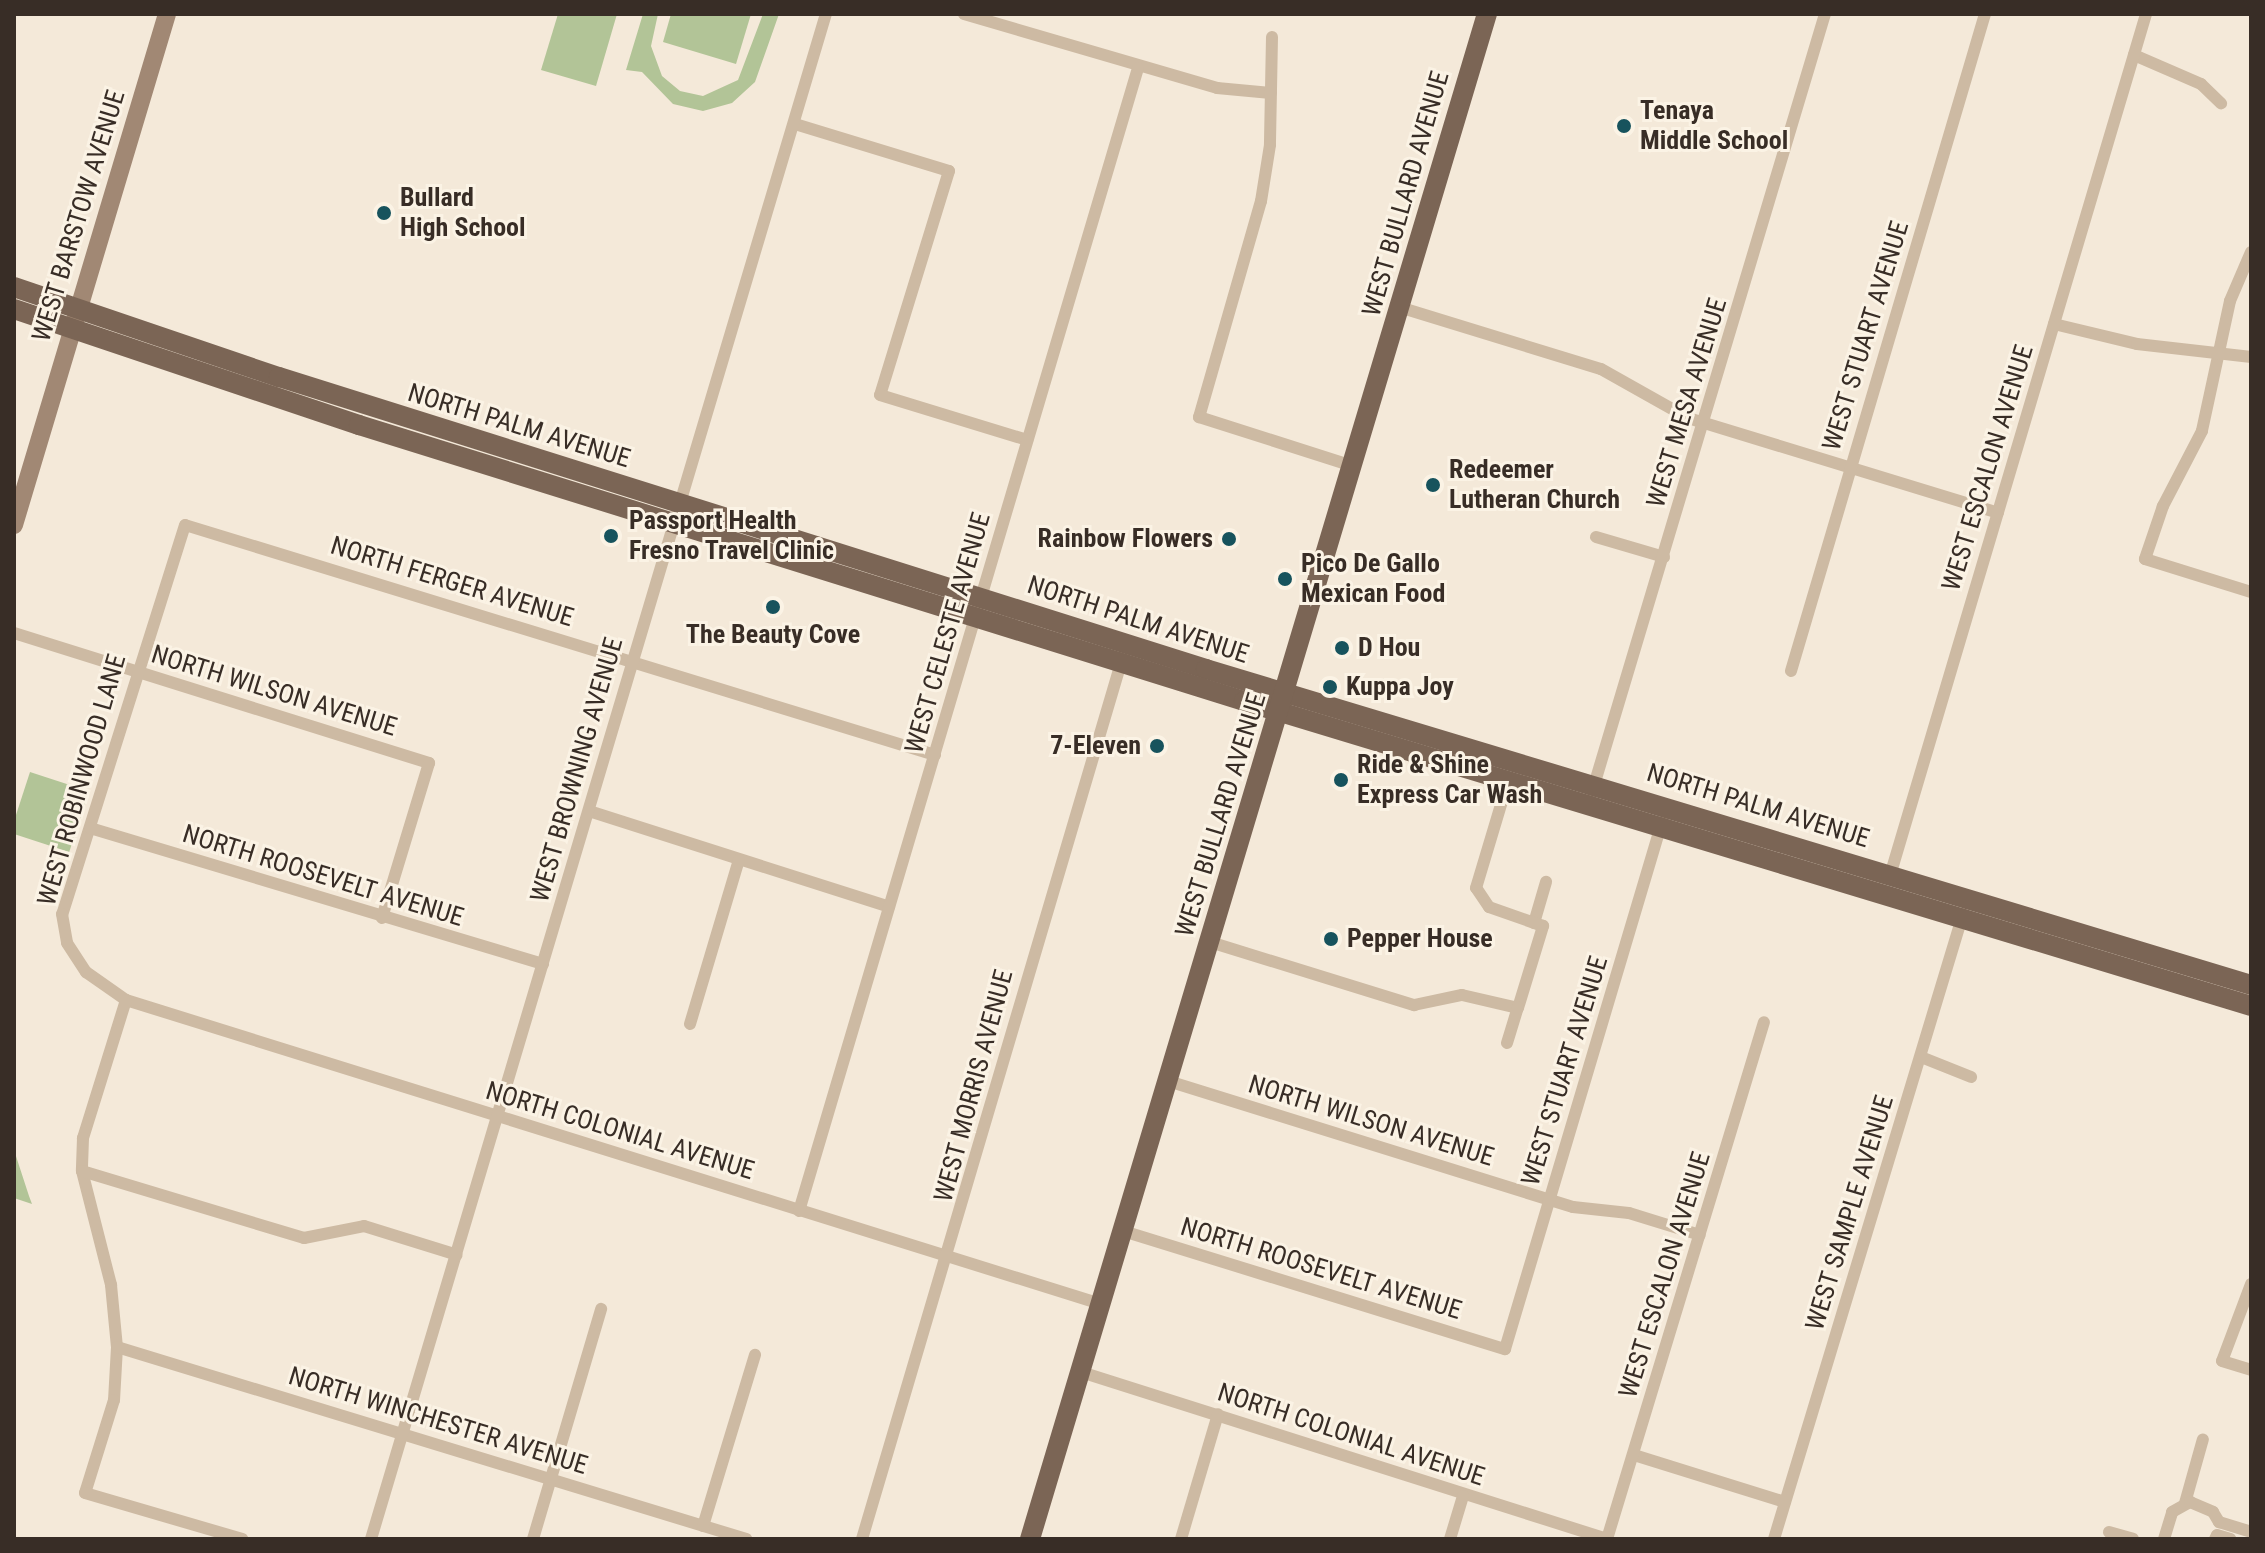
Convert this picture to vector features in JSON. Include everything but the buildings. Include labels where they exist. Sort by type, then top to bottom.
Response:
[{"type":"main road","name":"WEST BULLARD AVENUE","points":[[1030,1539],[1487,14]]},
{"type":"main road","name":"NORTH PALM AVENUE","points":[[14,287],[77,317],[406,428],[1282,703],[1416,753],[1508,781],[1591,793]]},
{"type":"main road","name":"NORTH PALM AVENUE","points":[[14,309],[77,317]]},
{"type":"main road","name":"NORTH PALM AVENUE","points":[[1282,703],[1526,764],[1591,793],[1965,908],[2251,1006]]},
{"type":"main road","points":[[1416,753],[1427,746],[1483,762],[1526,764]]},
{"type":"main road","name":"NORTH PALM AVENUE","points":[[1965,908],[2251,985]]},
{"type":"street","name":"WEST BARSTOW AVENUE","points":[[14,525],[167,14]]},
{"type":"street","name":"WEST BROWNING AVENUE","points":[[371,1539],[826,14]]},
{"type":"street","points":[[964,14],[1138,68],[1217,88],[1271,93]]},
{"type":"street","name":"WEST MESA AVENUE","points":[[1591,793],[1825,14]]},
{"type":"street","name":"WEST STUART AVENUE","points":[[1791,671],[1985,14]]},
{"type":"street","name":"WEST ESCALON AVENUE","points":[[1888,884],[2146,14]]},
{"type":"street","points":[[1272,37],[1271,93],[1261,201],[1199,417],[1353,466]]},
{"type":"street","points":[[2134,55],[2201,84],[2221,103]]},
{"type":"street","name":"WEST CELESTE AVENUE","points":[[799,1211],[1138,68]]},
{"type":"street","points":[[795,124],[949,171],[880,395],[1027,440]]},
{"type":"street","points":[[2251,252],[2230,301],[2202,431],[2163,506],[2145,559],[2251,592]]},
{"type":"street","points":[[1399,307],[1601,369],[1654,403],[1703,423],[1998,513]]},
{"type":"street","points":[[2054,324],[2137,344],[2251,357]]},
{"type":"street","name":"NORTH FERGER AVENUE","points":[[185,525],[935,755]]},
{"type":"street","name":"WEST ROBINWOOD LANE","points":[[126,1000],[86,972],[67,943],[62,914],[136,671],[185,525]]},
{"type":"street","points":[[1596,537],[1664,557]]},
{"type":"street","name":"NORTH WILSON AVENUE","points":[[14,633],[429,763],[382,918]]},
{"type":"street","name":"WEST MORRIS AVENUE","points":[[862,1539],[949,1256],[1023,988],[1124,653]]},
{"type":"street","points":[[1507,1043],[1543,926],[1489,907],[1478,895],[1508,781]]},
{"type":"street","points":[[589,811],[889,907]]},
{"type":"street","name":"WEST STUART AVENUE","points":[[1505,1349],[1664,815]]},
{"type":"street","name":"NORTH ROOSEVELT AVENUE","points":[[90,828],[543,964]]},
{"type":"street","points":[[690,1024],[739,860]]},
{"type":"street","points":[[1534,923],[1546,882]]},
{"type":"street","name":"WEST SAMPLE AVENUE","points":[[1774,1539],[1965,908]]},
{"type":"street","points":[[1210,942],[1414,1005],[1462,995],[1518,1008]]},
{"type":"street","points":[[126,1000],[83,1138],[82,1171],[111,1285],[117,1347],[114,1400],[85,1493],[242,1539]]},
{"type":"street","name":"NORTH COLONIAL AVENUE","points":[[126,1000],[1101,1304]]},
{"type":"street","name":"WEST ESCALON AVENUE","points":[[1607,1539],[1764,1022]]},
{"type":"street","points":[[1921,1057],[1971,1077]]},
{"type":"street","name":"NORTH WILSON AVENUE","points":[[1168,1081],[1549,1200],[1629,1213],[1700,1235]]},
{"type":"street","points":[[82,1171],[304,1238],[364,1226],[457,1255]]},
{"type":"street","name":"NORTH ROOSEVELT AVENUE","points":[[1123,1231],[1505,1349]]},
{"type":"street","points":[[2251,1284],[2222,1361],[2251,1370]]},
{"type":"street","points":[[533,1539],[601,1309]]},
{"type":"street","name":"NORTH WINCHESTER AVENUE","points":[[117,1347],[404,1431],[746,1539]]},
{"type":"street","points":[[703,1526],[755,1355]]},
{"type":"street","name":"NORTH COLONIAL AVENUE","points":[[1081,1372],[1398,1470],[1463,1496],[1607,1539]]},
{"type":"street","points":[[1181,1539],[1218,1414]]},
{"type":"street","points":[[2164,1539],[2172,1512],[2185,1503],[2203,1439]]},
{"type":"street","points":[[1634,1455],[1785,1502]]},
{"type":"street","points":[[1450,1539],[1463,1496]]},
{"type":"street","points":[[2185,1503],[2201,1506],[2217,1532],[2230,1539]]},
{"type":"street","points":[[2109,1532],[2133,1539]]},
{"type":"street","points":[[2217,1532],[2251,1532]]},
{"type":"green space","points":[[558,14],[617,14],[596,86],[541,70]]},
{"type":"green space","points":[[643,14],[658,14],[651,46],[662,76],[680,91],[703,96],[738,80],[763,14],[779,14],[755,82],[732,103],[703,111],[673,104],[642,72],[626,70]]},
{"type":"green space","points":[[671,14],[751,14],[736,64],[663,42]]},
{"type":"green space","points":[[30,772],[89,791],[69,852],[14,834],[14,821]]},
{"type":"green space","points":[[14,1150],[29,1196],[32,1204],[14,1198]]},
{"type":"place","name":"Tenaya Middle School","points":[[1624,126]]},
{"type":"place","name":"Bullard High School","points":[[384,213]]},
{"type":"place","name":"Redeemer Lutheran Church","points":[[1433,485]]},
{"type":"place","name":"Passport Health Fresno Travel Clinic","points":[[611,536]]},
{"type":"place","name":"Rainbow Flowers","points":[[1229,539]]},
{"type":"place","name":"Pico De Gallo Mexican Food","points":[[1285,579]]},
{"type":"place","name":"The Beauty Cove","points":[[773,607]]},
{"type":"place","name":"D Hou","points":[[1342,648]]},
{"type":"place","name":"Kuppa Joy","points":[[1330,687]]},
{"type":"place","name":"7-Eleven","points":[[1157,746]]},
{"type":"place","name":"Ride & Shine Express Car Wash","points":[[1341,780]]},
{"type":"place","name":"Pepper House","points":[[1331,939]]}]
